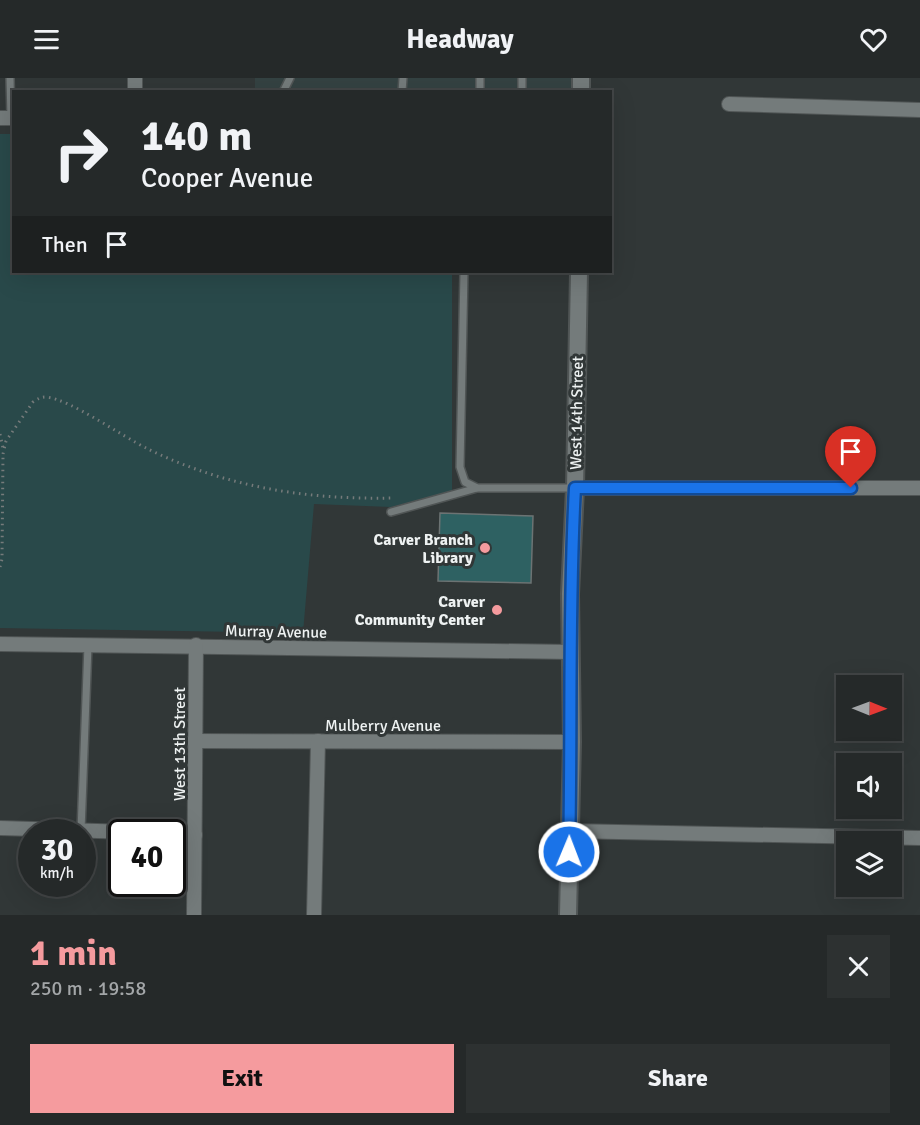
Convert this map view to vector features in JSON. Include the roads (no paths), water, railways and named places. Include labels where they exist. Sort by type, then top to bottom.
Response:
[{"type":"street","points":[[729,104],[920,110]]},
{"type":"street","name":"West 14th Street","points":[[568,915],[572,742],[570,594],[575,488],[579,273]]},
{"type":"street","points":[[575,488],[920,488]]},
{"type":"street","name":"Murray Avenue","points":[[0,644],[571,652]]},
{"type":"street","name":"West 13th Street","points":[[194,915],[196,645]]},
{"type":"street","name":"Mulberry Avenue","points":[[194,741],[572,742]]},
{"type":"street","points":[[314,915],[318,741]]},
{"type":"street","points":[[0,828],[18,829]]},
{"type":"street","points":[[570,831],[920,838]]},
{"type":"street","points":[[186,835],[195,835]]},
{"type":"lane","points":[[8,118],[10,78]]},
{"type":"lane","points":[[464,273],[460,466],[465,482],[477,489]]},
{"type":"lane","points":[[392,512],[477,489],[575,488]]},
{"type":"lane","points":[[81,819],[88,645]]},
{"type":"place","name":"Carver Branch Library","points":[[485,548]]},
{"type":"place","name":"Carver Community Center","points":[[497,610]]}]
